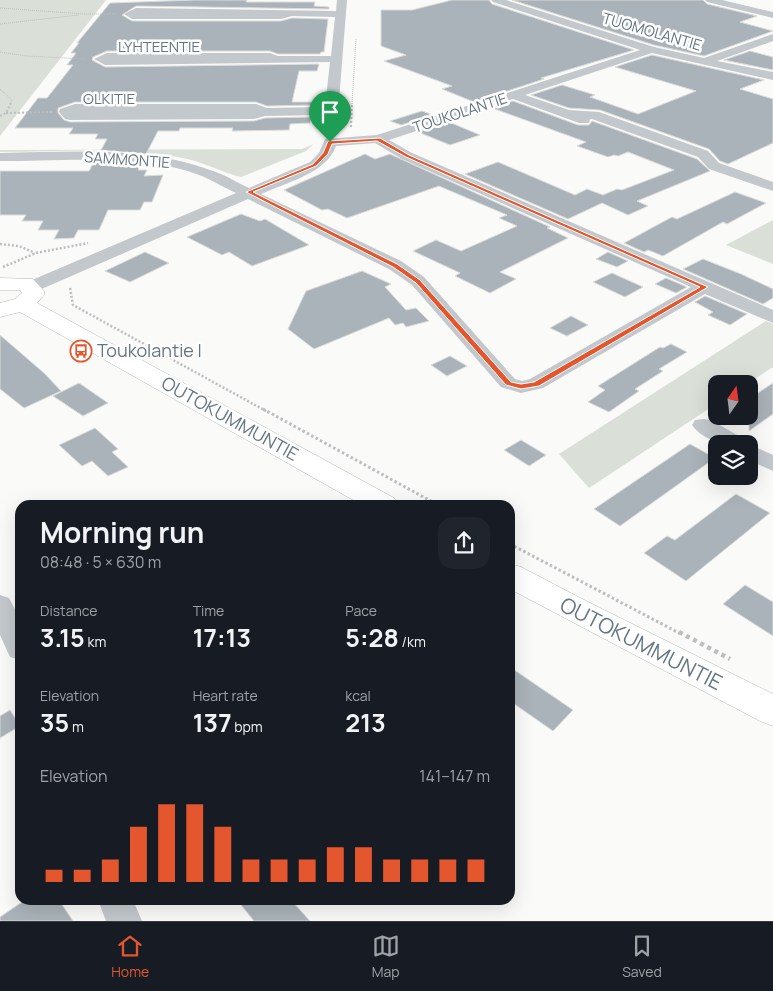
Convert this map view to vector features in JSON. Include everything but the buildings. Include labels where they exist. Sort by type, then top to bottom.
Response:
[{"type":"main road","points":[[0,284],[17,282],[18,300]]},
{"type":"main road","name":"OUTOKUMMUNTIE","points":[[18,300],[375,500]]},
{"type":"main road","name":"OUTOKUMMUNTIE","points":[[515,578],[576,611],[773,711]]},
{"type":"street","points":[[18,300],[56,276],[248,192],[315,165],[326,154],[330,142],[331,111],[342,0]]},
{"type":"street","name":"TUOMOLANTIE","points":[[496,0],[651,50],[773,76]]},
{"type":"street","points":[[710,0],[773,15]]},
{"type":"street","points":[[129,14],[136,12],[214,14],[283,12],[289,14],[340,14]]},
{"type":"street","points":[[701,62],[773,37]]},
{"type":"street","name":"TOUKOLANTIE","points":[[330,142],[378,139],[651,50]]},
{"type":"street","name":"LYHTEENTIE","points":[[100,59],[107,56],[192,59],[270,56],[276,58],[336,59]]},
{"type":"street","points":[[514,95],[570,114],[594,115],[685,147],[703,154],[714,166],[773,187]]},
{"type":"street","name":"OLKITIE","points":[[65,112],[75,108],[169,112],[256,108],[266,112],[331,111]]},
{"type":"street","points":[[378,139],[407,156],[773,317]]},
{"type":"street","name":"SAMMONTIE","points":[[0,157],[118,157],[153,160],[199,170],[248,192],[395,266],[418,281],[508,383],[521,387],[536,384],[704,287]]},
{"type":"street","points":[[703,425],[720,435]]},
{"type":"street","points":[[758,456],[773,464]]},
{"type":"street","points":[[0,605],[15,638]]},
{"type":"street","points":[[117,905],[124,921]]},
{"type":"path","points":[[0,8],[85,14],[129,14]]},
{"type":"path","points":[[0,24],[85,14]]},
{"type":"path","points":[[350,131],[357,32]]},
{"type":"path","points":[[0,52],[54,59],[100,59]]},
{"type":"path","points":[[0,90],[12,100],[6,113]]},
{"type":"path","points":[[0,116],[6,113],[65,112]]},
{"type":"path","points":[[0,244],[14,244],[27,248],[36,254]]},
{"type":"path","points":[[56,276],[66,282],[72,291],[73,305],[429,500]]},
{"type":"path","points":[[515,547],[731,660]]},
{"type":"shaded area","points":[[0,0],[106,0],[0,136]]},
{"type":"shaded area","points":[[314,144],[306,151],[241,177],[187,159],[141,152],[0,152],[0,150],[302,149]]},
{"type":"shaded area","points":[[773,220],[773,264],[726,245]]},
{"type":"shaded area","points":[[766,321],[773,324],[773,367],[758,377],[758,375],[708,375],[708,409],[589,488],[559,454]]},
{"type":"place","name":"Toukolantie I","points":[[81,351]]},
{"type":"route","points":[[378,139],[407,156],[704,287],[536,384],[521,387],[508,383],[418,281],[395,266],[248,192],[315,165],[326,154],[330,142],[378,139]]}]
